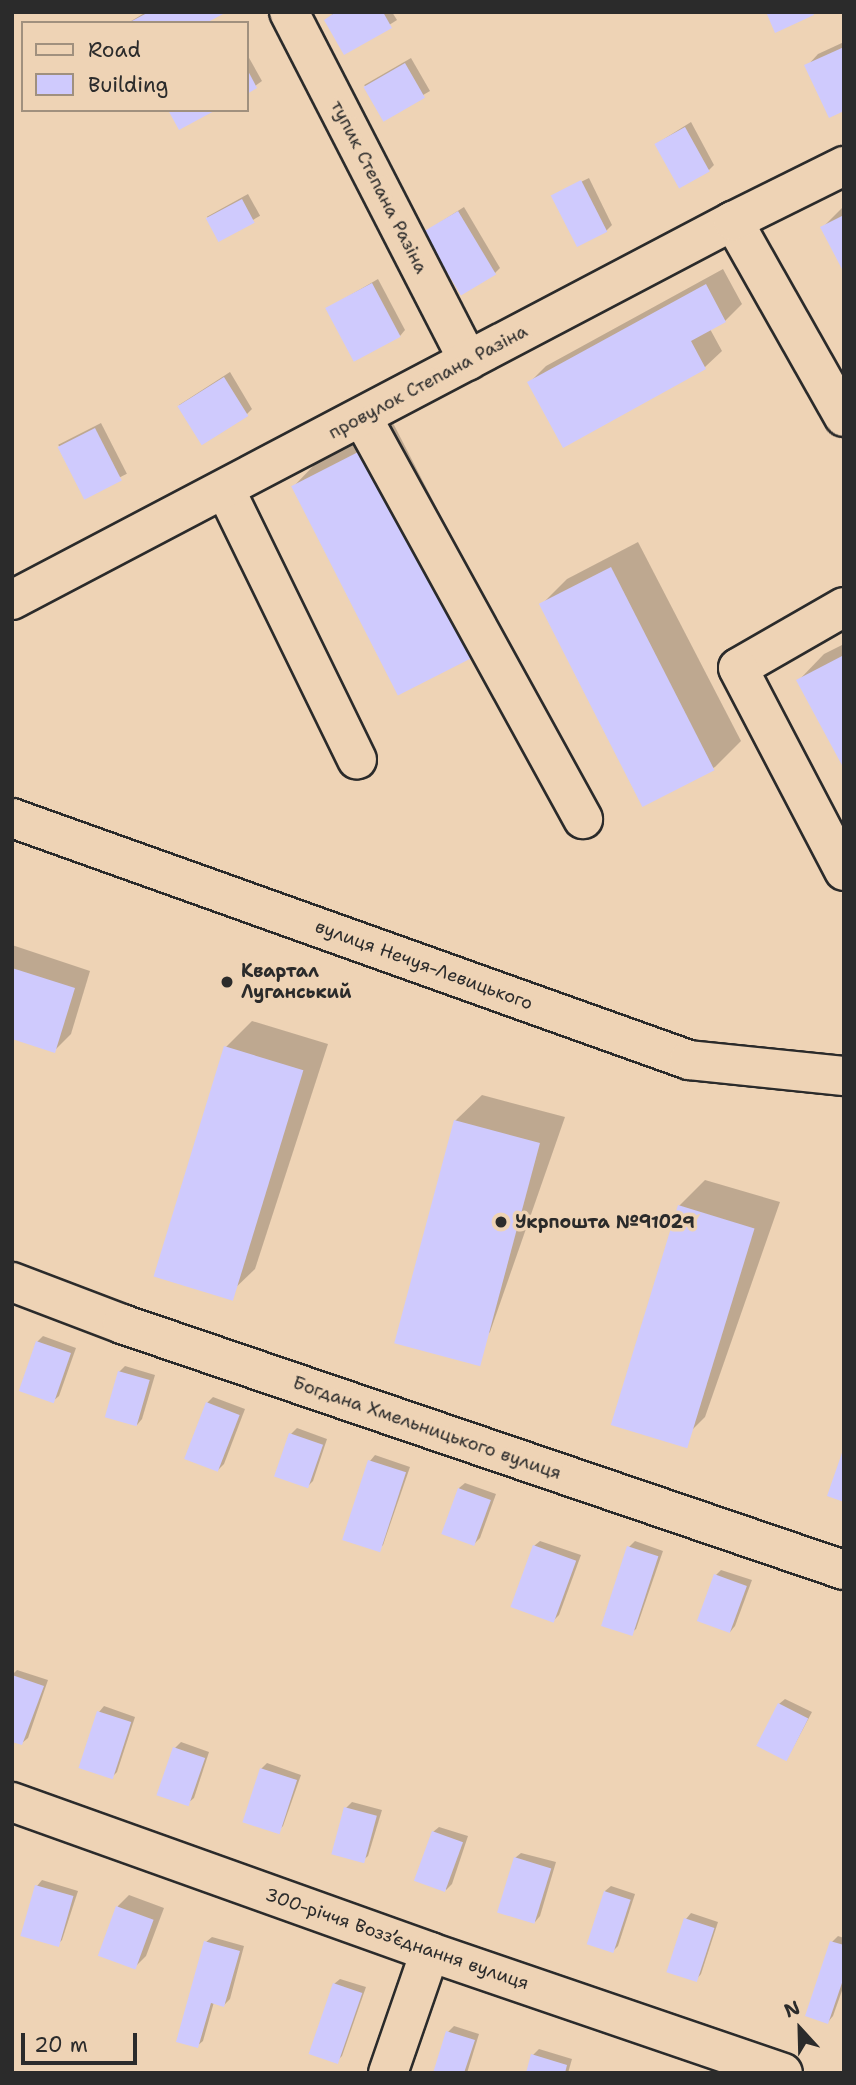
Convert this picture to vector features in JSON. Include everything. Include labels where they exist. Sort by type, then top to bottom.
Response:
[{"type":"street","name":"тупик Степана Разіна","points":[[289,12],[468,361]]},
{"type":"street","name":"провулок Степана Разіна","points":[[12,600],[733,221],[844,166]]},
{"type":"street","points":[[733,221],[844,417]]},
{"type":"street","points":[[362,417],[583,819]]},
{"type":"street","points":[[225,489],[357,760]]},
{"type":"street","points":[[844,607],[738,668],[844,871]]},
{"type":"street","name":"вулиця Нечуя-Левицького","points":[[12,818],[688,1060],[844,1076]]},
{"type":"street","name":"Богдана Хмельницького вулиця","points":[[12,1282],[135,1329],[844,1570]]},
{"type":"street","name":"300-річчя Возз’єднання вулиця","points":[[12,1802],[430,1952],[783,2073]]},
{"type":"street","points":[[388,2073],[430,1952]]},
{"type":"building","points":[[149,12],[227,12],[210,21],[132,21]]},
{"type":"building","points":[[336,12],[383,12],[392,28],[344,55],[324,20]]},
{"type":"building","points":[[766,12],[812,12],[814,15],[775,33]]},
{"type":"building","points":[[844,47],[844,111],[829,118],[804,65]]},
{"type":"building","points":[[405,63],[425,98],[383,122],[363,87]]},
{"type":"building","points":[[248,71],[257,88],[248,93]]},
{"type":"building","points":[[169,112],[212,112],[179,130]]},
{"type":"building","points":[[685,127],[710,172],[679,189],[654,144]]},
{"type":"building","points":[[581,180],[607,232],[577,247],[551,195]]},
{"type":"building","points":[[242,199],[255,223],[218,242],[206,218]]},
{"type":"building","points":[[458,211],[496,274],[461,296],[423,232]]},
{"type":"building","points":[[844,215],[844,273],[820,227]]},
{"type":"building","points":[[372,283],[401,337],[354,362],[325,308]]},
{"type":"building","points":[[706,284],[726,322],[691,341],[706,369],[563,448],[527,382]]},
{"type":"building","points":[[224,377],[248,416],[202,445],[177,406]]},
{"type":"building","points":[[95,428],[122,481],[84,500],[58,447]]},
{"type":"building","points":[[366,448],[473,657],[398,696],[291,486]]},
{"type":"building","points":[[611,567],[715,770],[642,807],[539,604]]},
{"type":"building","points":[[844,655],[844,769],[796,680]]},
{"type":"building","points":[[12,968],[75,988],[55,1053],[12,1039]]},
{"type":"building","points":[[224,1046],[303,1070],[233,1301],[154,1276]]},
{"type":"building","points":[[454,1120],[540,1143],[480,1366],[394,1343]]},
{"type":"building","points":[[678,1205],[755,1228],[687,1448],[611,1425]]},
{"type":"building","points":[[36,1341],[71,1353],[54,1403],[19,1391]]},
{"type":"building","points":[[118,1371],[150,1380],[136,1426],[105,1417]]},
{"type":"building","points":[[206,1402],[240,1415],[218,1472],[184,1459]]},
{"type":"building","points":[[289,1433],[323,1445],[308,1488],[274,1476]]},
{"type":"building","points":[[844,1451],[844,1502],[827,1496]]},
{"type":"building","points":[[368,1460],[406,1472],[380,1552],[342,1540]]},
{"type":"building","points":[[458,1488],[491,1500],[474,1546],[441,1534]]},
{"type":"building","points":[[533,1545],[576,1561],[554,1623],[510,1607]]},
{"type":"building","points":[[627,1546],[658,1556],[632,1636],[601,1626]]},
{"type":"building","points":[[714,1574],[747,1586],[730,1633],[697,1621]]},
{"type":"building","points":[[12,1675],[44,1686],[22,1745],[12,1742]]},
{"type":"building","points":[[778,1703],[808,1718],[787,1761],[756,1746]]},
{"type":"building","points":[[97,1711],[131,1722],[113,1779],[78,1768]]},
{"type":"building","points":[[173,1747],[205,1758],[189,1806],[156,1795]]},
{"type":"building","points":[[260,1768],[297,1780],[279,1834],[242,1822]]},
{"type":"building","points":[[344,1807],[377,1816],[364,1863],[331,1854]]},
{"type":"building","points":[[432,1831],[463,1842],[445,1892],[414,1881]]},
{"type":"building","points":[[514,1857],[551,1868],[534,1924],[497,1912]]},
{"type":"building","points":[[35,1885],[73,1896],[59,1947],[20,1936]]},
{"type":"building","points":[[604,1891],[631,1900],[613,1953],[587,1944]]},
{"type":"building","points":[[116,1906],[154,1920],[135,1969],[98,1956]]},
{"type":"building","points":[[684,1918],[714,1928],[697,1982],[666,1972]]},
{"type":"building","points":[[204,1941],[240,1951],[224,2007],[211,2003],[198,2048],[176,2042]]},
{"type":"building","points":[[830,1941],[844,1945],[844,1977],[828,2024],[805,2016]]},
{"type":"building","points":[[333,1983],[362,1993],[338,2064],[309,2054]]},
{"type":"building","points":[[446,2031],[475,2040],[464,2073],[433,2073]]},
{"type":"building","points":[[531,2054],[567,2065],[565,2073],[526,2073]]},
{"type":"place","name":"Квартал Луганський","points":[[227,982]]},
{"type":"place","name":"Укрпошта №91029","points":[[501,1222]]}]
